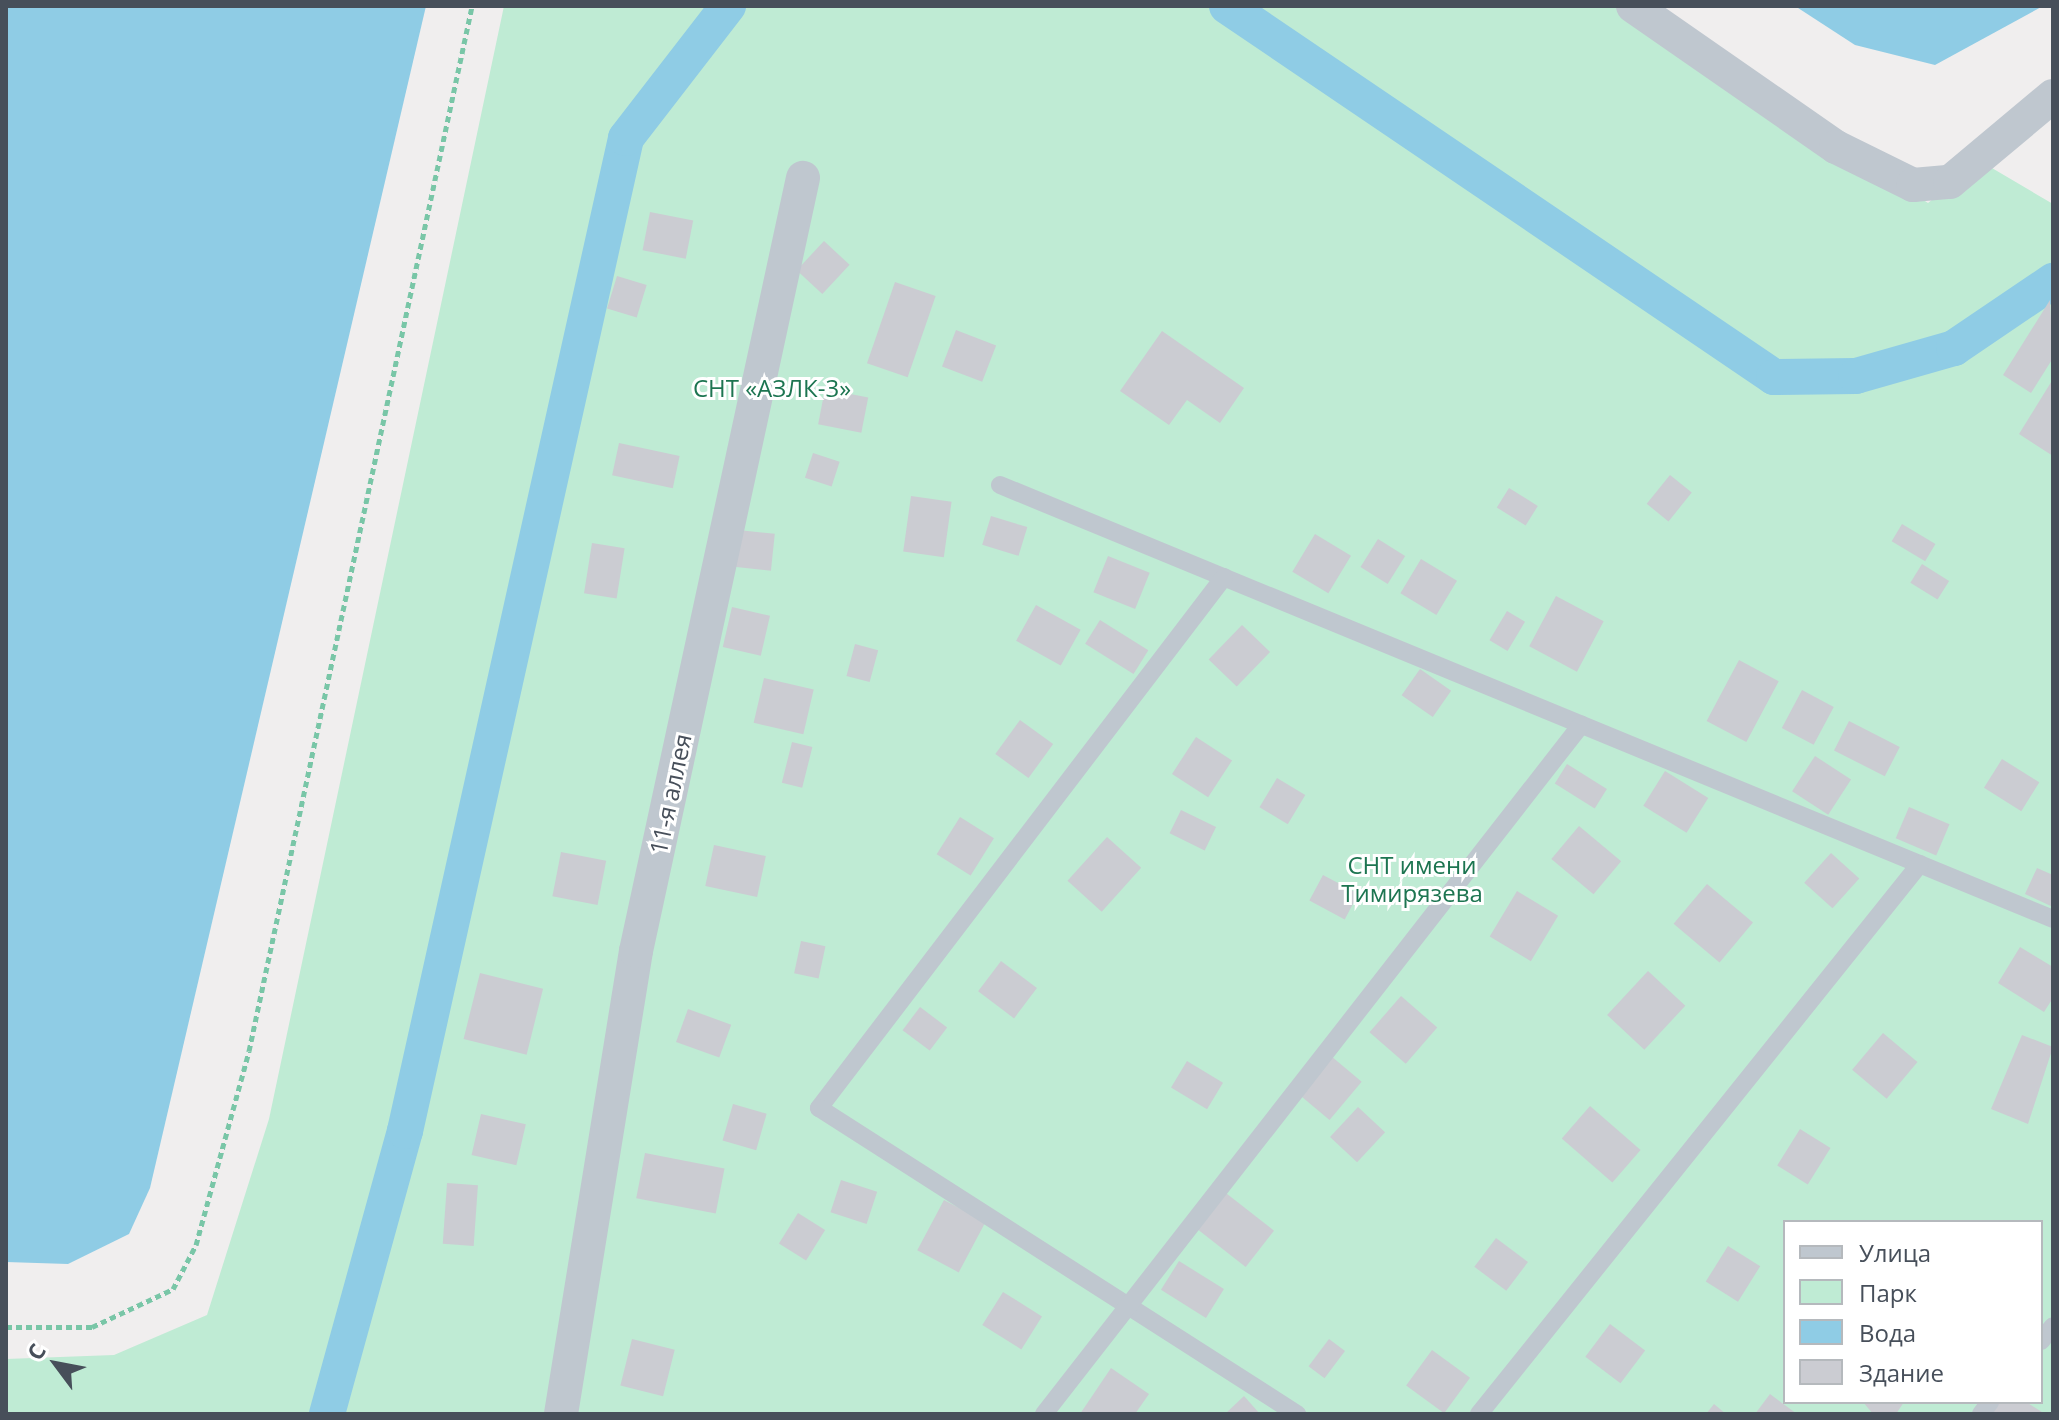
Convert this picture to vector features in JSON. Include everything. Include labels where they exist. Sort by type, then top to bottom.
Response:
[{"type":"street","points":[[1633,6],[1836,147],[1913,185],[1950,182],[2053,96]]},
{"type":"street","name":"11-я аллея","points":[[561,1414],[636,951],[803,178]]},
{"type":"lane","points":[[1000,485],[2053,919]]},
{"type":"lane","points":[[1224,577],[819,1108],[1297,1414]]},
{"type":"lane","points":[[1044,1414],[1581,725]]},
{"type":"lane","points":[[1479,1414],[1920,864]]},
{"type":"path","points":[[6,1327],[92,1327],[173,1289],[196,1245],[249,1051],[472,6]]},
{"type":"green space","points":[[504,6],[1630,6],[1928,203],[1980,161],[2053,204],[2053,1414],[6,1414],[6,1359],[114,1355],[207,1315],[269,1119]]},
{"type":"water","points":[[6,6],[426,6],[150,1188],[129,1234],[68,1264],[6,1262]]},
{"type":"water","points":[[1795,6],[2043,6],[1935,65],[1855,45]]},
{"type":"building","points":[[650,212],[693,220],[686,259],[643,250]]},
{"type":"building","points":[[824,241],[850,265],[822,294],[797,270]]},
{"type":"building","points":[[617,276],[647,285],[637,318],[607,309]]},
{"type":"building","points":[[895,282],[936,296],[908,377],[867,363]]},
{"type":"building","points":[[2050,300],[2053,358],[2031,393],[2003,375]]},
{"type":"building","points":[[956,330],[996,345],[982,382],[942,366]]},
{"type":"building","points":[[1162,331],[1244,388],[1220,423],[1187,400],[1169,425],[1120,391]]},
{"type":"building","points":[[2053,379],[2053,456],[2019,434]]},
{"type":"building","points":[[825,389],[868,397],[861,433],[818,424]]},
{"type":"building","points":[[619,443],[680,456],[673,488],[612,475]]},
{"type":"building","points":[[813,453],[840,462],[832,486],[805,478]]},
{"type":"building","points":[[1670,475],[1692,493],[1668,521],[1647,504]]},
{"type":"building","points":[[1509,488],[1538,506],[1526,526],[1497,508]]},
{"type":"building","points":[[911,496],[952,502],[944,557],[903,551]]},
{"type":"building","points":[[991,516],[1027,527],[1019,556],[982,545]]},
{"type":"building","points":[[1902,524],[1935,544],[1925,561],[1892,541]]},
{"type":"building","points":[[738,530],[775,534],[771,571],[734,567]]},
{"type":"building","points":[[1315,534],[1351,556],[1328,593],[1292,572]]},
{"type":"building","points":[[1378,539],[1405,556],[1388,584],[1361,567]]},
{"type":"building","points":[[592,543],[625,548],[617,599],[584,593]]},
{"type":"building","points":[[1108,556],[1150,573],[1135,609],[1093,592]]},
{"type":"building","points":[[1421,559],[1457,581],[1436,615],[1400,593]]},
{"type":"building","points":[[1922,564],[1949,581],[1937,600],[1910,583]]},
{"type":"building","points":[[1556,596],[1604,621],[1577,672],[1529,646]]},
{"type":"building","points":[[1036,605],[1081,630],[1061,666],[1016,641]]},
{"type":"building","points":[[732,607],[770,616],[761,656],[723,647]]},
{"type":"building","points":[[1507,611],[1525,622],[1507,651],[1489,640]]},
{"type":"building","points":[[1100,620],[1148,650],[1134,674],[1085,644]]},
{"type":"building","points":[[1242,625],[1270,652],[1237,687],[1209,660]]},
{"type":"building","points":[[855,644],[878,650],[870,682],[846,676]]},
{"type":"building","points":[[1739,660],[1779,681],[1746,742],[1707,721]]},
{"type":"building","points":[[1420,669],[1451,691],[1433,717],[1402,695]]},
{"type":"building","points":[[764,678],[814,689],[803,734],[754,723]]},
{"type":"building","points":[[1802,690],[1834,707],[1814,745],[1782,728]]},
{"type":"building","points":[[1020,720],[1053,744],[1028,778],[995,754]]},
{"type":"building","points":[[1849,721],[1900,747],[1885,776],[1834,750]]},
{"type":"building","points":[[1196,737],[1232,760],[1208,797],[1172,774]]},
{"type":"building","points":[[792,742],[812,747],[802,788],[782,783]]},
{"type":"building","points":[[1815,756],[1851,779],[1828,815],[1792,791]]},
{"type":"building","points":[[2002,759],[2039,782],[2021,811],[1984,788]]},
{"type":"building","points":[[1567,764],[1607,789],[1595,808],[1555,784]]},
{"type":"building","points":[[1665,771],[1708,798],[1687,833],[1643,806]]},
{"type":"building","points":[[1277,778],[1305,795],[1288,824],[1259,807]]},
{"type":"building","points":[[1909,807],[1950,824],[1936,855],[1896,838]]},
{"type":"building","points":[[1181,810],[1216,827],[1205,850],[1170,833]]},
{"type":"building","points":[[960,817],[994,838],[971,876],[937,854]]},
{"type":"building","points":[[1579,826],[1621,861],[1593,894],[1551,859]]},
{"type":"building","points":[[1107,837],[1141,868],[1102,912],[1068,881]]},
{"type":"building","points":[[714,845],[766,856],[757,897],[705,886]]},
{"type":"building","points":[[561,852],[606,861],[598,905],[552,896]]},
{"type":"building","points":[[1831,853],[1859,878],[1832,908],[1804,883]]},
{"type":"building","points":[[2037,868],[2053,875],[2053,907],[2025,894]]},
{"type":"building","points":[[1323,875],[1358,894],[1345,919],[1309,901]]},
{"type":"building","points":[[1707,884],[1753,923],[1720,962],[1674,924]]},
{"type":"building","points":[[1517,891],[1558,916],[1531,961],[1490,936]]},
{"type":"building","points":[[801,941],[825,946],[819,978],[794,973]]},
{"type":"building","points":[[2020,947],[2053,967],[2053,998],[2044,1012],[1998,983]]},
{"type":"building","points":[[1001,961],[1037,988],[1014,1018],[978,991]]},
{"type":"building","points":[[1648,971],[1685,1006],[1644,1050],[1607,1015]]},
{"type":"building","points":[[480,973],[543,989],[527,1055],[464,1039]]},
{"type":"building","points":[[1401,996],[1437,1027],[1406,1064],[1370,1032]]},
{"type":"building","points":[[920,1007],[947,1027],[930,1051],[903,1030]]},
{"type":"building","points":[[688,1009],[731,1025],[719,1058],[676,1042]]},
{"type":"building","points":[[1883,1033],[1917,1062],[1887,1099],[1852,1070]]},
{"type":"building","points":[[2022,1035],[2053,1047],[2028,1124],[1991,1109]]},
{"type":"building","points":[[1331,1056],[1362,1082],[1330,1120],[1299,1094]]},
{"type":"building","points":[[1187,1061],[1223,1083],[1207,1109],[1171,1088]]},
{"type":"building","points":[[733,1104],[767,1114],[756,1150],[723,1141]]},
{"type":"building","points":[[1590,1106],[1641,1150],[1612,1182],[1562,1138]]},
{"type":"building","points":[[1358,1107],[1385,1132],[1357,1162],[1330,1137]]},
{"type":"building","points":[[481,1114],[526,1124],[516,1165],[472,1155]]},
{"type":"building","points":[[1800,1129],[1831,1148],[1808,1185],[1777,1165]]},
{"type":"building","points":[[645,1153],[725,1168],[716,1214],[636,1198]]},
{"type":"building","points":[[841,1180],[877,1192],[867,1224],[830,1212]]},
{"type":"building","points":[[447,1183],[478,1185],[474,1246],[443,1244]]},
{"type":"building","points":[[1222,1190],[1274,1231],[1246,1267],[1194,1226]]},
{"type":"building","points":[[944,1200],[985,1222],[959,1272],[917,1250]]},
{"type":"building","points":[[798,1213],[825,1230],[806,1260],[779,1244]]},
{"type":"building","points":[[1496,1238],[1528,1262],[1506,1291],[1474,1267]]},
{"type":"building","points":[[1728,1246],[1760,1266],[1738,1302],[1706,1282]]},
{"type":"building","points":[[1179,1261],[1224,1289],[1206,1318],[1161,1290]]},
{"type":"building","points":[[1003,1292],[1042,1316],[1021,1349],[982,1325]]},
{"type":"building","points":[[1610,1324],[1645,1350],[1620,1383],[1585,1357]]},
{"type":"building","points":[[632,1339],[675,1350],[663,1396],[620,1386]]},
{"type":"building","points":[[1329,1339],[1345,1351],[1325,1378],[1309,1366]]},
{"type":"building","points":[[1432,1350],[1470,1378],[1444,1413],[1406,1386]]},
{"type":"building","points":[[1111,1368],[1149,1394],[1135,1414],[1080,1414]]},
{"type":"building","points":[[1770,1394],[1797,1414],[1755,1414]]},
{"type":"building","points":[[1244,1396],[1260,1414],[1225,1414]]},
{"type":"building","points":[[1714,1404],[1726,1414],[1706,1414]]},
{"type":"building","points":[[1865,1404],[1903,1404],[1896,1414],[1873,1414]]},
{"type":"building","points":[[1995,1404],[2029,1404],[2042,1412],[1989,1414]]},
{"type":"waterway","points":[[327,1414],[405,1131],[626,138],[728,6]]},
{"type":"waterway","points":[[1227,6],[1774,377],[1856,376],[1954,348],[2053,281]]},
{"type":"park label","name":"СНТ «АЗЛК-3»","points":[[772,388]]},
{"type":"park label","name":"СНТ имени Тимирязева","points":[[1412,879]]}]
